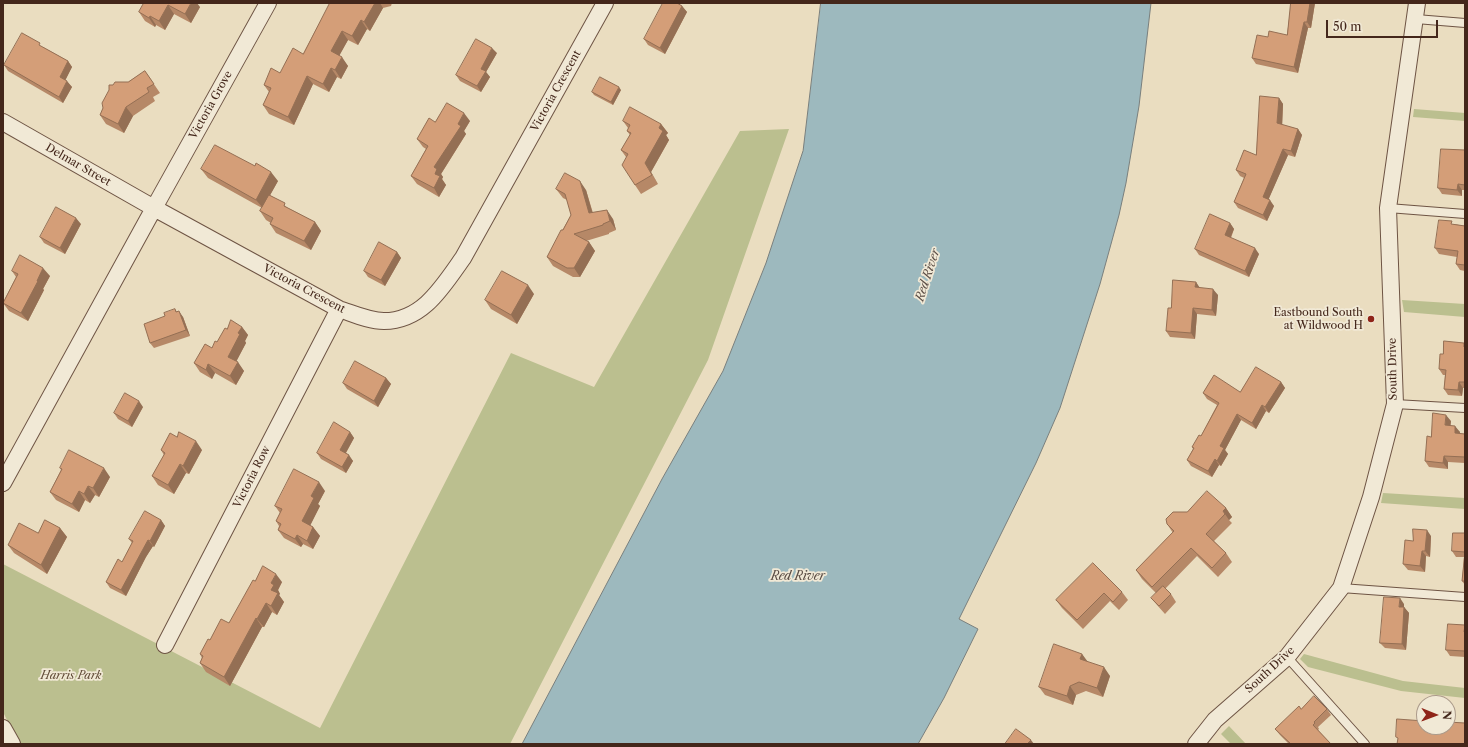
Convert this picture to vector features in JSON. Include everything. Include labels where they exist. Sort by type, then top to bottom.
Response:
[{"type":"street","name":"Victoria Grove","points":[[154,208],[268,3]]},
{"type":"street","name":"Victoria Crescent","points":[[154,208],[339,309],[366,319],[383,321],[398,320],[409,316],[429,302],[443,286],[463,258],[605,3]]},
{"type":"street","name":"South Drive","points":[[1196,744],[1215,720],[1287,657],[1341,588],[1371,497],[1395,404],[1388,208],[1416,19],[1417,3]]},
{"type":"street","name":"Delmar Street","points":[[3,122],[154,208]]},
{"type":"street","points":[[3,483],[154,208]]},
{"type":"street","name":"Victoria Row","points":[[165,645],[339,309]]},
{"type":"street","points":[[3,728],[12,744]]},
{"type":"lane","points":[[1416,19],[1465,23]]},
{"type":"lane","points":[[1388,208],[1465,214]]},
{"type":"lane","points":[[1395,404],[1465,408]]},
{"type":"lane","points":[[1341,588],[1465,597]]},
{"type":"lane","points":[[1287,657],[1365,744]]},
{"type":"green space","points":[[1414,109],[1465,113],[1465,121],[1413,117]]},
{"type":"green space","name":"Harris Park","points":[[789,129],[708,360],[510,744],[19,744],[3,712],[3,564],[320,728],[511,353],[594,387],[740,131]]},
{"type":"green space","points":[[1402,300],[1465,304],[1465,317],[1404,312]]},
{"type":"green space","points":[[1383,493],[1465,498],[1465,509],[1381,503]]},
{"type":"green space","points":[[1304,654],[1403,681],[1465,688],[1465,698],[1456,697],[1456,695],[1438,695],[1401,691],[1308,667],[1300,659]]},
{"type":"green space","points":[[1229,726],[1246,744],[1231,744],[1221,734]]},
{"type":"water","name":"Red River","points":[[821,3],[1151,3],[1139,106],[1126,183],[1100,284],[1060,408],[1036,463],[959,619],[978,629],[944,698],[918,744],[522,744],[662,479],[723,371],[766,263],[803,151]]},
{"type":"building","points":[[144,3],[191,3],[185,14],[168,5],[159,21],[150,16],[149,18],[139,12]]},
{"type":"building","points":[[330,3],[375,3],[364,22],[361,20],[352,36],[342,31],[331,51],[342,57],[335,70],[331,68],[323,84],[307,76],[288,117],[263,105],[271,88],[264,85],[271,68],[280,73],[293,48],[303,54]]},
{"type":"building","points":[[663,3],[677,3],[682,6],[660,48],[644,39]]},
{"type":"building","points":[[1291,3],[1310,3],[1307,22],[1304,22],[1294,67],[1252,58],[1257,35],[1268,37],[1269,31],[1287,35]]},
{"type":"building","points":[[22,33],[40,43],[39,45],[68,61],[60,77],[67,81],[59,97],[4,65]]},
{"type":"building","points":[[476,39],[492,48],[481,69],[486,71],[477,86],[456,75]]},
{"type":"building","points":[[145,71],[154,84],[147,88],[149,92],[126,107],[118,124],[100,115],[103,108],[102,103],[109,90],[109,85],[113,85],[115,82],[128,82]]},
{"type":"building","points":[[600,77],[619,87],[611,102],[592,92]]},
{"type":"building","points":[[1260,96],[1279,98],[1277,123],[1298,129],[1291,151],[1283,149],[1263,197],[1270,200],[1263,215],[1234,202],[1246,174],[1236,170],[1244,150],[1256,155]]},
{"type":"building","points":[[447,103],[464,113],[458,124],[461,126],[434,167],[437,169],[435,174],[440,176],[434,188],[411,176],[428,146],[417,139],[429,118],[435,122]]},
{"type":"building","points":[[630,107],[661,124],[659,128],[663,131],[645,163],[652,175],[635,185],[622,165],[628,154],[621,150],[631,133],[627,131],[630,125],[623,121]]},
{"type":"building","points":[[215,145],[255,166],[256,163],[271,172],[256,200],[201,169]]},
{"type":"building","points":[[1441,149],[1465,150],[1465,185],[1458,184],[1457,190],[1438,188]]},
{"type":"building","points":[[565,173],[580,181],[589,213],[607,210],[610,221],[603,225],[574,234],[589,242],[574,268],[567,268],[547,257],[561,230],[563,230],[571,215],[565,194],[556,189]]},
{"type":"building","points":[[269,195],[285,203],[284,206],[315,222],[304,241],[270,224],[273,218],[260,211]]},
{"type":"building","points":[[56,207],[76,218],[60,248],[40,237]]},
{"type":"building","points":[[1210,214],[1230,223],[1225,235],[1255,248],[1245,271],[1195,249]]},
{"type":"building","points":[[1439,220],[1452,221],[1451,224],[1465,226],[1465,265],[1456,264],[1458,251],[1435,248]]},
{"type":"building","points":[[379,242],[397,252],[381,280],[364,271]]},
{"type":"building","points":[[20,255],[43,268],[38,281],[21,313],[3,303],[18,274],[12,271]]},
{"type":"building","points":[[502,271],[528,285],[511,315],[485,300]]},
{"type":"building","points":[[1173,280],[1196,282],[1195,287],[1213,289],[1212,310],[1193,308],[1191,333],[1166,331],[1168,308],[1171,308]]},
{"type":"building","points":[[175,309],[176,312],[179,311],[186,330],[150,343],[144,324],[165,316],[164,313]]},
{"type":"building","points":[[231,320],[242,327],[228,357],[238,362],[230,376],[208,364],[206,370],[194,363],[205,344],[212,348],[215,341],[217,342],[225,328],[227,329]]},
{"type":"building","points":[[1444,341],[1464,343],[1465,382],[1459,382],[1458,390],[1444,389],[1446,370],[1439,369],[1440,354],[1443,354]]},
{"type":"building","points":[[355,361],[386,378],[374,401],[343,383]]},
{"type":"building","points":[[1256,367],[1281,382],[1265,407],[1262,405],[1252,423],[1237,414],[1220,446],[1224,448],[1217,461],[1215,459],[1208,471],[1187,460],[1194,448],[1192,447],[1199,435],[1201,436],[1219,403],[1203,393],[1214,375],[1240,392]]},
{"type":"building","points":[[125,393],[139,401],[128,421],[114,413]]},
{"type":"building","points":[[1433,413],[1446,415],[1445,425],[1455,426],[1455,433],[1465,434],[1465,457],[1444,456],[1443,463],[1425,461],[1427,436],[1431,437]]},
{"type":"building","points":[[334,422],[350,432],[340,450],[349,455],[342,467],[317,453]]},
{"type":"building","points":[[179,432],[196,441],[183,466],[180,464],[168,485],[152,476],[165,453],[161,450],[170,433],[177,437]]},
{"type":"building","points":[[69,450],[104,468],[93,488],[88,486],[84,494],[79,491],[72,504],[50,492],[62,469],[60,468]]},
{"type":"building","points":[[294,469],[319,482],[311,496],[314,498],[302,521],[313,527],[307,541],[297,535],[295,539],[278,530],[281,524],[276,521],[282,509],[275,506]]},
{"type":"building","points":[[1207,491],[1226,508],[1223,511],[1225,514],[1206,534],[1226,553],[1212,568],[1191,548],[1152,587],[1136,570],[1174,531],[1167,524],[1166,519],[1173,512],[1187,512]]},
{"type":"building","points":[[145,511],[161,520],[150,541],[148,540],[121,590],[106,582],[118,559],[122,562],[133,541],[129,539]]},
{"type":"building","points":[[45,520],[60,528],[41,565],[8,545],[19,523],[38,533]]},
{"type":"building","points":[[1413,529],[1427,530],[1425,551],[1422,551],[1420,566],[1403,564],[1405,540],[1413,541]]},
{"type":"building","points":[[1453,533],[1465,533],[1465,552],[1452,551]]},
{"type":"building","points":[[1465,552],[1465,581],[1462,581]]},
{"type":"building","points":[[1093,563],[1122,592],[1113,602],[1104,593],[1077,620],[1056,600]]},
{"type":"building","points":[[263,566],[276,574],[271,583],[274,585],[271,590],[278,593],[271,606],[266,603],[257,619],[256,618],[224,677],[200,663],[203,656],[200,654],[208,639],[210,640],[221,619],[229,623],[253,580],[255,581]]},
{"type":"building","points":[[1163,586],[1171,594],[1159,606],[1151,598]]},
{"type":"building","points":[[1384,597],[1400,598],[1399,607],[1404,607],[1402,644],[1380,643]]},
{"type":"building","points":[[1448,624],[1465,625],[1465,651],[1446,650]]},
{"type":"building","points":[[1054,644],[1082,654],[1080,659],[1104,667],[1097,688],[1079,682],[1070,686],[1067,696],[1039,687]]},
{"type":"building","points":[[1314,696],[1327,709],[1314,722],[1315,723],[1313,725],[1331,744],[1291,744],[1275,729],[1299,706],[1301,709]]},
{"type":"building","points":[[1397,719],[1416,720],[1416,735],[1456,735],[1456,722],[1465,723],[1465,744],[1397,744],[1398,738],[1396,737]]},
{"type":"building","points":[[1016,729],[1031,740],[1027,744],[1005,744]]},
{"type":"place","name":"Eastbound South at Wildwood H","points":[[1371,319]]}]
